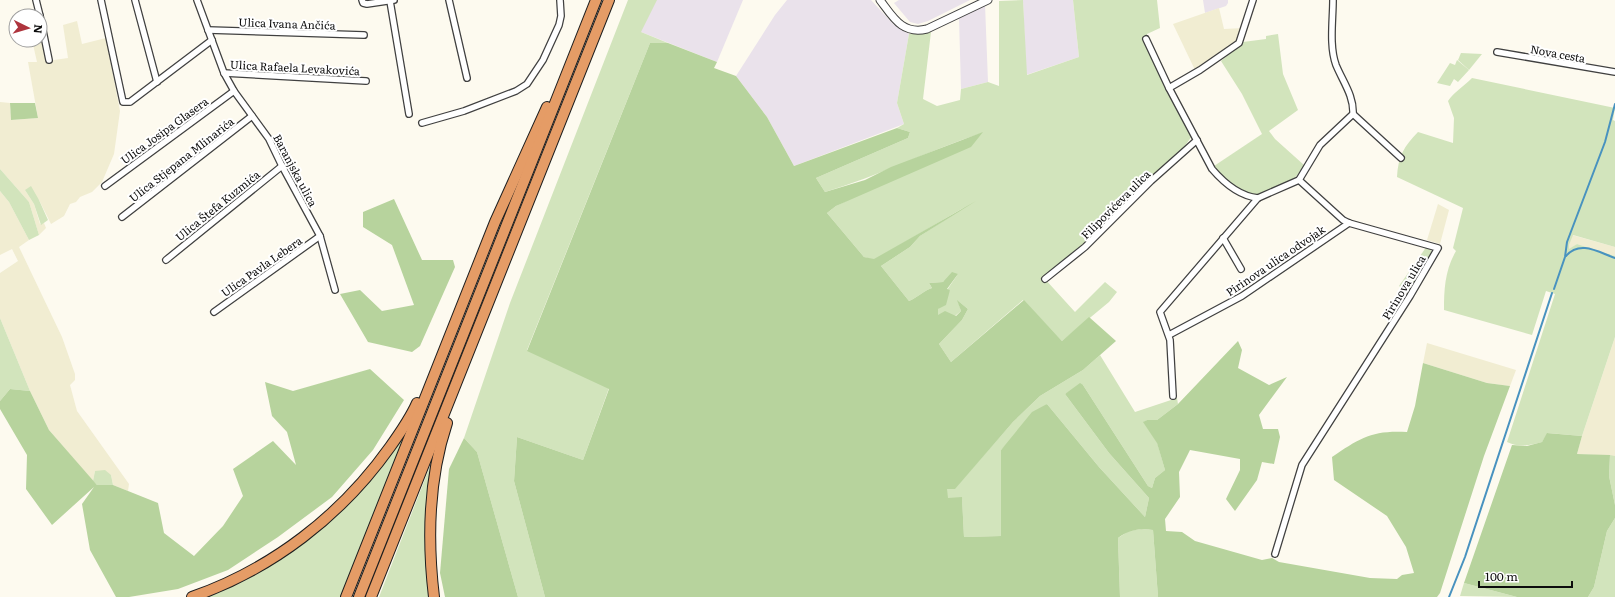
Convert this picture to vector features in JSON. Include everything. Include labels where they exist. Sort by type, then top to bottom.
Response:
[{"type":"highway","points":[[358,597],[596,0]]},
{"type":"highway","points":[[371,597],[609,0]]},
{"type":"highway","points":[[346,597],[522,159],[551,98],[561,87]]},
{"type":"highway","points":[[434,597],[429,539],[430,508],[443,436],[465,374],[464,363]]},
{"type":"highway","points":[[192,597],[243,576],[278,555],[337,509],[361,484],[386,453],[403,428],[424,388],[435,374]]},
{"type":"street","points":[[101,0],[123,102],[130,102],[212,40]]},
{"type":"street","points":[[135,0],[157,82]]},
{"type":"street","name":"Baranjska ulica","points":[[197,0],[224,73],[234,91],[269,139],[320,236],[335,290]]},
{"type":"street","points":[[362,0],[363,3],[367,4],[392,0],[409,114]]},
{"type":"street","points":[[450,0],[468,78]]},
{"type":"street","points":[[422,123],[464,111],[513,92],[527,84],[543,60],[559,24],[561,16],[560,0]]},
{"type":"street","points":[[880,0],[906,29],[916,31],[927,29],[988,0]]},
{"type":"street","points":[[1169,88],[1200,70],[1239,43],[1253,0]]},
{"type":"street","points":[[1173,396],[1169,335],[1160,312],[1258,198],[1299,180],[1320,145],[1353,114],[1354,108],[1348,89],[1336,64],[1334,55],[1333,0]]},
{"type":"street","name":"Ulica Ivana Ančića","points":[[208,30],[364,35]]},
{"type":"street","points":[[1146,39],[1169,88],[1212,169],[1222,180],[1245,195],[1258,198]]},
{"type":"street","points":[[47,48],[49,60]]},
{"type":"street","name":"Nova cesta","points":[[1497,52],[1615,72]]},
{"type":"street","name":"Ulica Rafaela Levakovića","points":[[224,73],[366,81]]},
{"type":"street","name":"Ulica Josipa Glasera","points":[[105,186],[234,91]]},
{"type":"street","points":[[1353,114],[1401,158]]},
{"type":"street","name":"Ulica Stjepana Mlinarića","points":[[122,217],[252,116]]},
{"type":"street","name":"Filipovićeva ulica","points":[[1045,279],[1085,247],[1151,181],[1197,140]]},
{"type":"street","name":"Ulica Štefa Kuzmića","points":[[166,260],[282,166]]},
{"type":"street","name":"Pirinova ulica","points":[[1275,554],[1302,465],[1410,296],[1438,248],[1349,223],[1343,220],[1299,180]]},
{"type":"street","name":"Pirinova ulica odvojak","points":[[1169,335],[1242,296],[1349,223]]},
{"type":"street","name":"Ulica Pavla Lebera","points":[[214,312],[320,236]]},
{"type":"street","name":"Pirinova ulica odvojak","points":[[1223,238],[1241,268]]},
{"type":"shaded area","points":[[628,0],[743,0],[717,62],[641,32]]},
{"type":"shaded area","points":[[787,0],[871,0],[894,25],[909,34],[897,103],[904,124],[794,166],[767,117],[736,76],[775,15]]},
{"type":"shaded area","points":[[899,0],[970,0],[928,21],[918,24],[910,22],[894,3]]},
{"type":"shaded area","points":[[1023,0],[1073,0],[1079,57],[1026,75]]},
{"type":"shaded area","points":[[1203,0],[1228,0],[1228,3],[1226,6],[1205,13]]},
{"type":"shaded area","points":[[985,4],[988,82],[961,89],[959,18]]},
{"type":"shaded area","points":[[1219,8],[1224,29],[1243,28],[1238,39],[1231,47],[1195,70],[1173,24]]},
{"type":"shaded area","points":[[77,21],[82,44],[106,38],[120,111],[114,154],[102,182],[92,192],[80,197],[76,202],[70,204],[64,216],[51,224],[39,200],[25,190],[34,204],[40,224],[44,223],[46,228],[39,235],[29,202],[0,169],[0,102],[10,103],[11,120],[38,118],[28,62],[37,62],[34,48],[44,48],[47,61],[68,58],[63,25]]},
{"type":"shaded area","points":[[0,191],[9,202],[29,240],[19,247],[62,337],[75,374],[75,380],[70,385],[77,411],[129,484],[128,491],[113,485],[111,475],[95,471],[93,481],[49,430],[30,391],[0,318],[0,273],[18,261],[12,249],[0,255]]},
{"type":"shaded area","points":[[1438,204],[1449,210],[1440,244],[1427,240]]},
{"type":"shaded area","points":[[1572,235],[1615,247],[1615,256],[1577,244],[1569,250]]},
{"type":"shaded area","points":[[1615,337],[1615,456],[1577,454],[1582,436]]},
{"type":"shaded area","points":[[1427,343],[1516,370],[1510,386],[1487,383],[1423,363]]},
{"type":"green space","points":[[628,0],[657,0],[641,32],[668,43],[650,43],[527,350],[609,388],[583,460],[517,437],[514,481],[545,597],[518,597],[477,452],[464,438],[510,303]]},
{"type":"green space","points":[[1023,0],[1027,75],[1079,57],[1073,0],[1157,0],[1160,28],[1147,34],[1145,39],[1192,136],[1184,147],[1086,243],[1044,278],[1075,312],[1105,282],[1117,292],[1109,302],[1062,341],[1023,300],[951,362],[939,344],[962,320],[968,309],[958,301],[961,311],[955,316],[938,316],[938,309],[950,290],[947,290],[958,274],[943,282],[929,283],[932,288],[909,301],[881,266],[910,247],[920,236],[965,207],[874,260],[864,257],[827,213],[836,206],[982,133],[845,186],[825,192],[816,178],[908,138],[910,132],[897,128],[904,124],[897,103],[909,34],[931,32],[923,99],[937,106],[960,100],[961,89],[988,82],[999,86],[999,1]]},
{"type":"green space","points":[[1278,34],[1283,74],[1298,110],[1269,131],[1275,139],[1304,165],[1299,173],[1291,180],[1269,191],[1259,194],[1246,193],[1234,186],[1214,166],[1262,134],[1242,94],[1221,61],[1243,42],[1266,39],[1266,36]]},
{"type":"green space","points":[[650,43],[668,43],[717,62],[714,68],[736,76],[767,117],[794,166],[897,128],[910,132],[908,138],[816,178],[825,192],[865,180],[891,167],[983,132],[971,147],[836,206],[827,213],[864,257],[874,259],[976,201],[920,236],[910,247],[881,266],[909,301],[932,288],[929,283],[943,282],[952,272],[958,274],[947,289],[950,290],[946,305],[938,309],[938,315],[945,311],[956,316],[961,311],[957,300],[968,309],[962,320],[939,344],[951,362],[1024,300],[1062,341],[1089,317],[1116,341],[1083,370],[1040,396],[1013,422],[955,489],[947,489],[948,498],[962,497],[964,537],[1001,536],[1001,450],[1032,412],[1047,404],[1099,467],[1145,517],[1149,498],[1109,453],[1065,394],[1080,383],[1083,385],[1148,486],[1152,488],[1155,478],[1165,470],[1157,443],[1143,422],[1147,420],[1157,420],[1178,404],[1238,341],[1242,350],[1238,368],[1269,385],[1287,377],[1259,415],[1263,429],[1278,429],[1280,437],[1274,464],[1262,462],[1257,480],[1235,511],[1226,499],[1240,470],[1240,459],[1190,450],[1179,472],[1180,497],[1165,519],[1166,531],[1182,532],[1195,541],[1262,560],[1272,558],[1279,562],[1370,578],[1397,579],[1402,575],[1414,573],[1406,547],[1387,516],[1334,480],[1332,457],[1359,440],[1375,434],[1384,432],[1407,432],[1415,406],[1423,363],[1487,383],[1510,386],[1484,456],[1440,593],[1437,597],[1158,597],[1153,530],[1143,529],[1130,531],[1118,538],[1120,597],[545,597],[514,481],[517,437],[583,460],[609,389],[527,351]]},
{"type":"green space","points":[[1461,53],[1482,54],[1469,70],[1458,60]]},
{"type":"green space","points":[[1457,60],[1469,70],[1458,82],[1454,79],[1450,86],[1437,83],[1450,63],[1455,65]]},
{"type":"green space","points":[[1472,78],[1615,108],[1613,120],[1615,121],[1615,247],[1573,235],[1569,245],[1569,249],[1577,244],[1615,256],[1615,337],[1582,436],[1548,433],[1542,442],[1533,444],[1516,445],[1507,442],[1555,294],[1546,291],[1532,335],[1444,310],[1447,272],[1456,251],[1453,248],[1463,208],[1397,177],[1400,158],[1405,147],[1418,132],[1453,143],[1454,118],[1448,101]]},
{"type":"green space","points":[[10,103],[35,103],[38,118],[11,120]]},
{"type":"green space","points":[[0,169],[29,202],[39,235],[29,240],[9,202],[0,191]]},
{"type":"green space","points":[[31,186],[48,220],[41,225],[34,204],[25,190]]},
{"type":"green space","points":[[394,199],[422,260],[453,260],[455,267],[420,346],[412,352],[368,342],[340,294],[360,290],[382,311],[414,305],[392,245],[363,227],[363,212]]},
{"type":"green space","points":[[1427,246],[1433,253],[1410,293],[1399,286]]},
{"type":"green space","points":[[0,318],[30,391],[10,389],[0,401]]},
{"type":"green space","points":[[1100,355],[1135,412],[1177,398],[1178,404],[1157,420],[1147,420],[1144,422],[1157,442],[1165,470],[1155,478],[1152,488],[1148,486],[1083,385],[1065,394],[1109,453],[1149,498],[1145,517],[1099,467],[1047,404],[1001,450],[1001,536],[964,537],[962,498],[947,498],[947,488],[955,488],[1013,422],[1040,396],[1083,370]]},
{"type":"green space","points":[[370,369],[404,400],[373,450],[332,497],[278,537],[228,570],[178,589],[129,597],[116,597],[90,550],[82,504],[94,487],[52,525],[26,489],[27,455],[0,409],[0,401],[10,389],[30,391],[49,430],[97,485],[113,485],[158,503],[164,533],[194,556],[223,526],[243,496],[233,469],[273,441],[296,465],[287,432],[272,416],[265,382],[293,391]]},
{"type":"green space","points":[[411,422],[343,597],[203,597],[307,539]]},
{"type":"green space","points":[[1547,433],[1582,436],[1577,454],[1610,455],[1609,476],[1615,505],[1615,518],[1607,531],[1594,587],[1588,597],[1517,597],[1464,583],[1512,445],[1527,446],[1542,442]]},
{"type":"green space","points":[[464,438],[477,452],[518,597],[445,597],[440,573],[449,469]]},
{"type":"green space","points":[[1610,455],[1615,456],[1615,505],[1609,476]]},
{"type":"green space","points":[[434,456],[431,597],[379,597]]},
{"type":"green space","points":[[105,470],[111,475],[113,485],[97,485],[93,481],[95,471]]},
{"type":"green space","points":[[1615,518],[1615,597],[1588,597],[1594,587],[1607,531]]},
{"type":"green space","points":[[1141,529],[1153,530],[1158,597],[1120,597],[1118,538],[1129,531]]},
{"type":"green space","points":[[1464,583],[1517,597],[1460,596]]},
{"type":"waterway","points":[[1554,289],[1565,257],[1567,242],[1605,142],[1615,104]]},
{"type":"waterway","points":[[1566,256],[1571,251],[1583,248],[1615,258]]},
{"type":"waterway","points":[[1449,597],[1465,557],[1552,293]]}]
